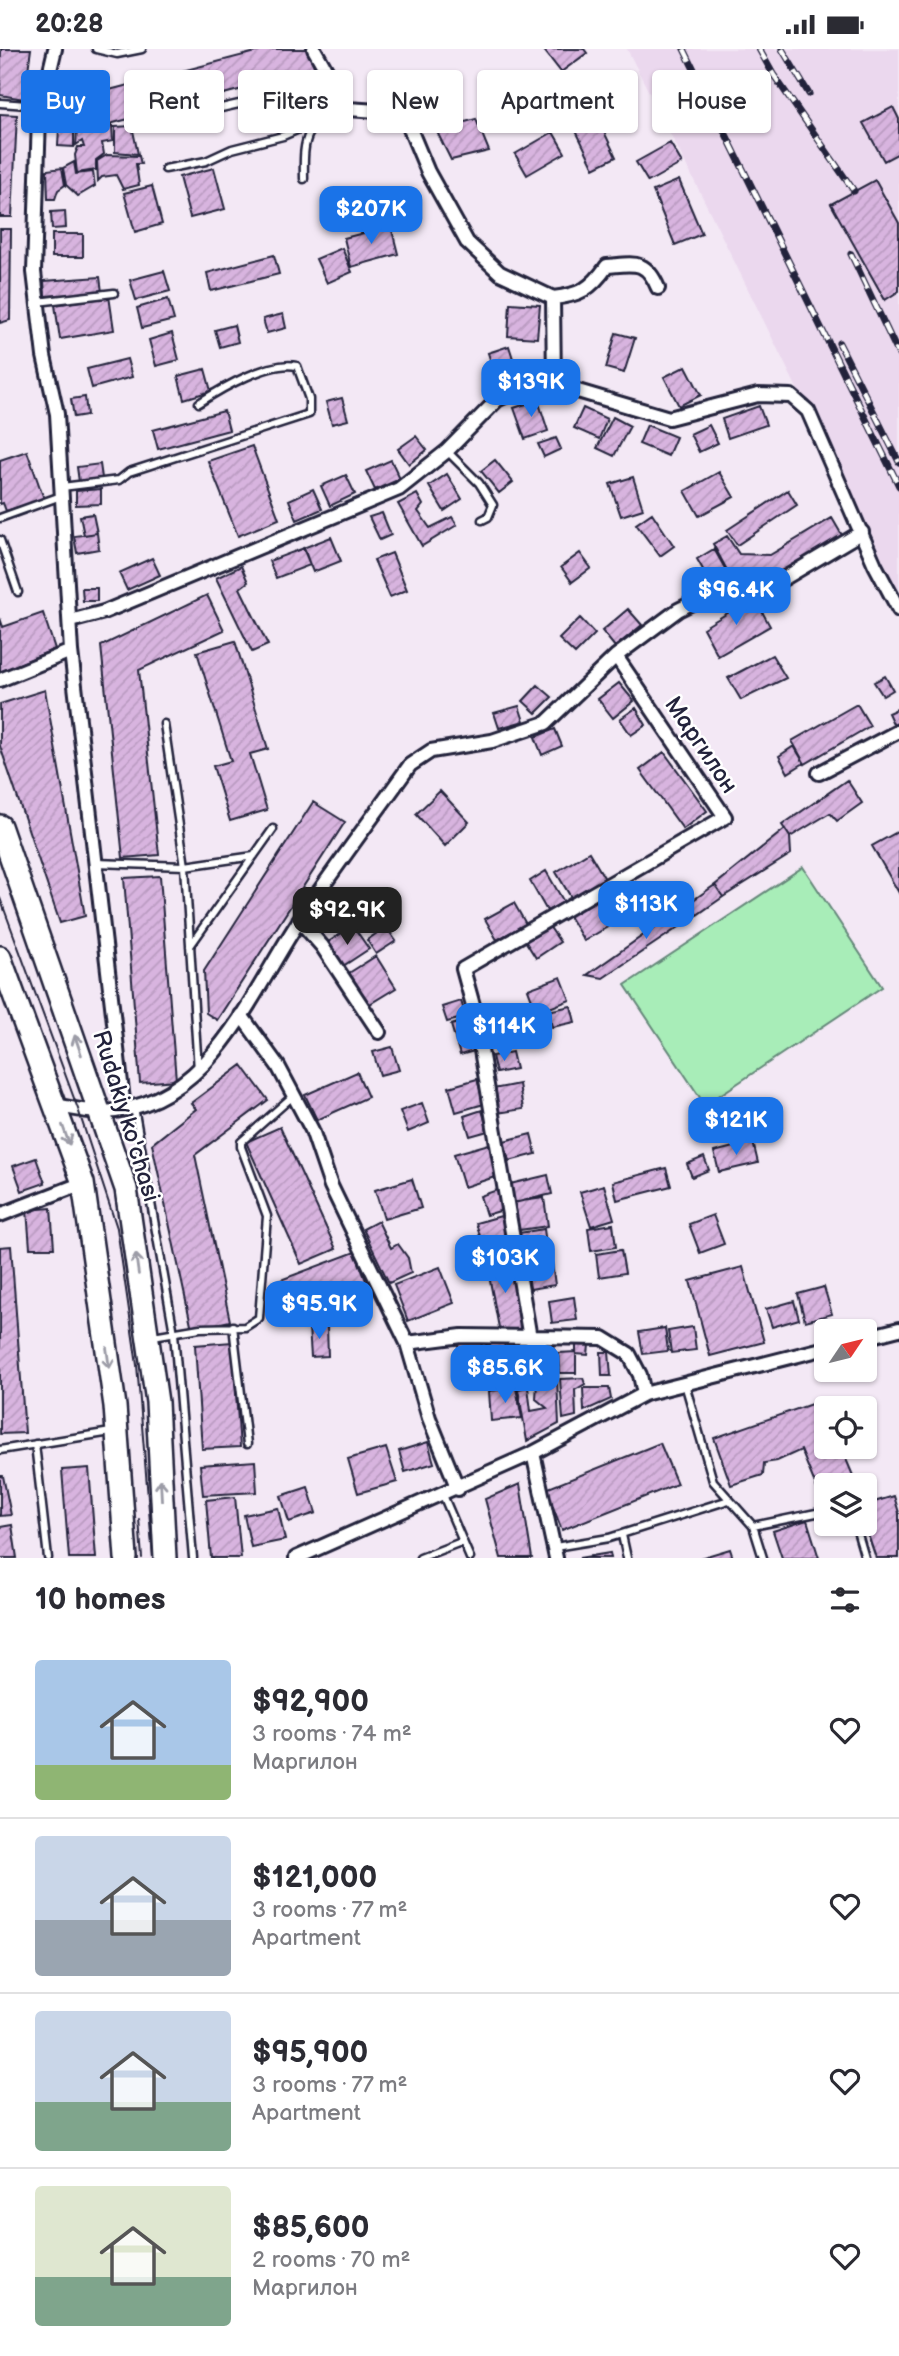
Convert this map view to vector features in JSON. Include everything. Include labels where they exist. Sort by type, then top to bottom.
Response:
[{"type":"main road","name":"Rudakiy ko'chasi","points":[[0,825],[126,1189],[157,1402],[165,1558]]},
{"type":"main road","points":[[0,957],[83,1184],[117,1431],[126,1558]]},
{"type":"street","points":[[50,70],[55,49]]},
{"type":"street","points":[[314,49],[325,70]]},
{"type":"street","points":[[353,109],[392,112],[408,124],[428,172],[467,242],[500,273],[553,298],[580,295],[594,285],[607,266],[638,264],[652,272],[658,288]]},
{"type":"street","points":[[40,133],[34,260],[37,302],[44,356],[57,414],[71,651],[94,863],[129,1108]]},
{"type":"street","points":[[553,298],[554,384]]},
{"type":"street","points":[[70,621],[104,612],[399,489],[447,451],[497,400],[526,386],[554,384],[669,418],[758,395],[792,396],[808,411],[899,610]]},
{"type":"street","points":[[55,1105],[101,1112],[129,1108],[174,1090],[198,1072],[219,1049],[299,920],[410,765],[431,751],[492,741],[546,723],[616,656],[678,610],[736,581],[783,579],[862,532]]},
{"type":"street","points":[[0,680],[71,651]]},
{"type":"street","name":"Маргилон","points":[[530,1338],[474,1009],[463,969],[725,817],[616,656]]},
{"type":"street","points":[[819,773],[899,731]]},
{"type":"street","points":[[299,920],[322,946],[379,1032]]},
{"type":"street","points":[[241,1015],[278,1066],[312,1130],[331,1186],[407,1343],[429,1418],[458,1489]]},
{"type":"street","points":[[0,1215],[83,1184]]},
{"type":"street","points":[[877,1335],[899,1329]]},
{"type":"street","points":[[407,1343],[462,1336],[603,1338],[629,1354],[640,1375],[644,1394]]},
{"type":"street","points":[[304,1556],[458,1489],[644,1394],[814,1351]]},
{"type":"street","points":[[533,1453],[556,1553]]},
{"type":"lane","points":[[96,49],[117,54],[142,49]]},
{"type":"lane","points":[[0,103],[21,105]]},
{"type":"lane","points":[[165,169],[206,161],[232,149],[289,133]]},
{"type":"lane","points":[[304,179],[303,142],[310,133]]},
{"type":"lane","points":[[37,302],[114,293]]},
{"type":"lane","points":[[0,518],[63,491],[119,480],[129,472],[309,414],[309,399],[297,366],[284,363],[235,383],[199,403]]},
{"type":"lane","points":[[447,451],[479,484],[493,505],[488,517],[482,520]]},
{"type":"lane","points":[[0,540],[18,592]]},
{"type":"lane","points":[[164,724],[185,866],[198,1072]]},
{"type":"lane","points":[[190,946],[273,829]]},
{"type":"lane","points":[[94,863],[185,866],[254,856]]},
{"type":"lane","points":[[147,1337],[233,1326],[245,1327],[259,1318],[267,1216],[240,1147],[241,1142],[293,1095]]},
{"type":"lane","points":[[129,1108],[174,1333],[193,1558]]},
{"type":"lane","points":[[233,1326],[247,1444]]},
{"type":"lane","points":[[685,1384],[713,1482],[754,1526],[763,1558]]},
{"type":"lane","points":[[0,1450],[117,1431]]},
{"type":"lane","points":[[35,1444],[48,1558]]},
{"type":"lane","points":[[443,1495],[470,1558]]},
{"type":"lane","points":[[556,1553],[622,1535],[729,1500]]},
{"type":"lane","points":[[754,1526],[814,1514]]},
{"type":"lane","points":[[622,1535],[627,1558]]},
{"type":"lane","points":[[859,1536],[865,1558]]},
{"type":"lane","points":[[420,1558],[461,1542]]},
{"type":"shaded area","points":[[627,49],[899,49],[899,595],[670,133],[771,133],[771,70],[652,70],[652,98]]},
{"type":"green space","points":[[803,867],[882,987],[705,1105],[625,985]]},
{"type":"building","points":[[1,49],[31,49],[28,70],[21,70],[21,98],[0,95]]},
{"type":"building","points":[[267,49],[309,49],[315,70],[238,70],[238,90],[224,94],[224,70],[186,70]]},
{"type":"building","points":[[543,49],[584,49],[587,53],[564,70],[559,70]]},
{"type":"building","points":[[124,86],[124,120],[110,124],[110,90]]},
{"type":"building","points":[[893,107],[899,119],[899,153],[884,161],[863,123]]},
{"type":"building","points":[[0,114],[17,115],[12,217],[0,217]]},
{"type":"building","points":[[476,119],[477,133],[482,133],[489,151],[451,160],[438,133],[463,133],[463,123]]},
{"type":"building","points":[[110,125],[113,141],[102,143],[104,154],[96,160],[96,170],[77,173],[75,155],[78,147],[84,147],[82,141],[76,145],[77,133],[110,133]]},
{"type":"building","points":[[124,126],[124,133],[134,133],[138,154],[115,152],[115,127]]},
{"type":"building","points":[[59,133],[74,133],[74,147],[58,146]]},
{"type":"building","points":[[551,133],[565,153],[527,175],[515,154]]},
{"type":"building","points":[[577,133],[605,133],[616,157],[594,168]]},
{"type":"building","points":[[670,143],[682,163],[648,182],[636,162]]},
{"type":"building","points":[[107,155],[139,156],[141,164],[136,164],[139,185],[123,189],[116,175],[102,177],[98,181],[97,161]]},
{"type":"building","points":[[74,162],[76,174],[93,172],[95,186],[78,196],[66,185],[63,168]]},
{"type":"building","points":[[62,168],[65,185],[58,190],[55,199],[48,199],[47,170]]},
{"type":"building","points":[[214,168],[225,209],[190,218],[179,177]]},
{"type":"building","points":[[679,180],[702,234],[675,245],[653,191]]},
{"type":"building","points":[[875,180],[899,223],[899,291],[885,300],[831,204]]},
{"type":"building","points":[[152,186],[162,224],[135,232],[124,193]]},
{"type":"building","points":[[65,211],[66,228],[52,229],[51,212]]},
{"type":"building","points":[[391,226],[398,254],[351,267],[344,238]]},
{"type":"building","points":[[0,229],[11,229],[10,320],[0,323]]},
{"type":"building","points":[[52,234],[83,234],[83,257],[52,257]]},
{"type":"building","points":[[342,248],[352,272],[327,283],[316,259]]},
{"type":"building","points":[[274,255],[279,274],[211,291],[207,273]]},
{"type":"building","points":[[164,271],[170,291],[136,300],[130,280]]},
{"type":"building","points":[[100,277],[102,292],[45,296],[44,281]]},
{"type":"building","points":[[109,296],[114,330],[60,339],[55,305]]},
{"type":"building","points":[[168,299],[174,320],[142,328],[137,308]]},
{"type":"building","points":[[510,303],[540,305],[537,338],[508,336]]},
{"type":"building","points":[[283,314],[286,328],[267,333],[263,319]]},
{"type":"building","points":[[234,325],[238,342],[220,347],[215,330]]},
{"type":"building","points":[[172,333],[179,360],[156,366],[149,340]]},
{"type":"building","points":[[616,333],[635,338],[624,373],[606,368]]},
{"type":"building","points":[[509,346],[518,374],[497,381],[488,353]]},
{"type":"building","points":[[127,359],[132,377],[92,388],[87,369]]},
{"type":"building","points":[[686,366],[701,395],[679,406],[664,377]]},
{"type":"building","points":[[205,369],[211,391],[184,399],[178,376]]},
{"type":"building","points":[[85,397],[87,415],[74,417],[71,399]]},
{"type":"building","points":[[342,398],[348,420],[332,424],[326,402]]},
{"type":"building","points":[[538,400],[548,431],[525,439],[514,408]]},
{"type":"building","points":[[759,406],[766,425],[728,438],[722,419]]},
{"type":"building","points":[[583,408],[607,419],[599,439],[574,428]]},
{"type":"building","points":[[224,411],[229,430],[158,449],[153,430]]},
{"type":"building","points":[[613,417],[630,426],[614,456],[597,448]]},
{"type":"building","points":[[647,425],[676,437],[668,456],[639,444]]},
{"type":"building","points":[[709,425],[718,443],[699,452],[690,434]]},
{"type":"building","points":[[416,436],[427,450],[409,464],[398,449]]},
{"type":"building","points":[[556,438],[561,449],[544,457],[538,444]]},
{"type":"building","points":[[252,446],[279,519],[238,536],[208,461]]},
{"type":"building","points":[[27,451],[44,499],[6,511],[3,503],[0,504],[0,460]]},
{"type":"building","points":[[391,460],[400,479],[375,490],[366,471]]},
{"type":"building","points":[[495,460],[513,482],[499,493],[481,471]]},
{"type":"building","points":[[100,464],[102,478],[79,482],[77,467]]},
{"type":"building","points":[[719,472],[734,497],[699,516],[685,491]]},
{"type":"building","points":[[447,474],[462,499],[444,511],[429,486]]},
{"type":"building","points":[[346,475],[355,494],[330,506],[321,486]]},
{"type":"building","points":[[633,477],[643,509],[621,516],[610,484]]},
{"type":"building","points":[[101,489],[101,504],[76,505],[76,491]]},
{"type":"building","points":[[313,489],[322,509],[297,520],[289,500]]},
{"type":"building","points":[[788,490],[797,505],[737,545],[727,530]]},
{"type":"building","points":[[417,494],[423,505],[418,511],[430,528],[452,517],[457,525],[422,546],[398,504]]},
{"type":"building","points":[[382,513],[391,535],[380,540],[369,517]]},
{"type":"building","points":[[652,513],[674,546],[660,556],[636,524]]},
{"type":"building","points":[[93,514],[97,533],[84,535],[80,516]]},
{"type":"building","points":[[832,518],[843,537],[787,572],[728,572],[713,544],[727,536],[739,554],[770,555]]},
{"type":"building","points":[[97,533],[99,549],[77,553],[74,536]]},
{"type":"building","points":[[331,537],[341,561],[313,572],[303,548]]},
{"type":"building","points":[[304,548],[310,565],[276,578],[269,561]]},
{"type":"building","points":[[714,549],[727,572],[710,582],[697,559]]},
{"type":"building","points":[[392,553],[407,590],[390,597],[374,560]]},
{"type":"building","points":[[580,553],[591,568],[572,582],[561,567]]},
{"type":"building","points":[[152,558],[160,575],[127,590],[119,573]]},
{"type":"building","points":[[241,566],[248,582],[240,588],[268,645],[252,652],[216,578]]},
{"type":"building","points":[[82,588],[97,588],[97,601],[83,601]]},
{"type":"building","points":[[207,595],[224,630],[139,670],[159,855],[123,858],[101,646]]},
{"type":"building","points":[[754,597],[770,626],[718,656],[703,628]]},
{"type":"building","points":[[628,609],[642,625],[615,647],[602,631]]},
{"type":"building","points":[[43,613],[55,649],[0,672],[0,618],[3,627]]},
{"type":"building","points":[[580,618],[595,634],[575,654],[559,639]]},
{"type":"building","points":[[235,641],[268,749],[250,754],[267,810],[230,821],[213,766],[231,761],[197,652]]},
{"type":"building","points":[[772,655],[786,678],[741,700],[728,678]]},
{"type":"building","points":[[885,676],[893,690],[883,696],[874,682]]},
{"type":"building","points":[[619,683],[634,701],[613,718],[598,699]]},
{"type":"building","points":[[538,685],[552,697],[536,713],[523,701]]},
{"type":"building","points":[[45,690],[85,916],[60,923],[0,746],[0,704]]},
{"type":"building","points":[[857,704],[870,726],[805,764],[792,741]]},
{"type":"building","points":[[519,706],[524,721],[499,728],[494,713]]},
{"type":"building","points":[[636,708],[646,725],[631,735],[620,719]]},
{"type":"building","points":[[899,708],[899,726],[895,728],[888,713]]},
{"type":"building","points":[[555,729],[562,746],[542,755],[535,737]]},
{"type":"building","points":[[794,746],[804,763],[788,773],[779,756]]},
{"type":"building","points":[[664,752],[707,811],[683,829],[640,770]]},
{"type":"building","points":[[847,780],[862,803],[837,821],[830,813],[790,837],[782,825]]},
{"type":"building","points":[[440,791],[469,822],[445,846],[416,814]]},
{"type":"building","points":[[313,802],[345,822],[217,1020],[206,1013],[204,971]]},
{"type":"building","points":[[785,829],[790,837],[791,854],[723,897],[715,885]]},
{"type":"building","points":[[899,831],[899,893],[872,846]]},
{"type":"building","points":[[589,852],[605,879],[572,899],[556,872]]},
{"type":"building","points":[[546,871],[564,902],[547,911],[530,881]]},
{"type":"building","points":[[160,876],[176,1080],[140,1083],[124,878]]},
{"type":"building","points":[[624,883],[638,905],[614,920],[600,898]]},
{"type":"building","points":[[715,885],[723,897],[697,915],[689,903]]},
{"type":"building","points":[[596,900],[611,925],[584,941],[569,916]]},
{"type":"building","points":[[514,903],[526,924],[497,940],[485,919]]},
{"type":"building","points":[[689,903],[697,915],[603,978],[587,975]]},
{"type":"building","points":[[547,923],[560,942],[536,958],[524,939]]},
{"type":"building","points":[[353,926],[369,949],[340,968],[325,944]]},
{"type":"building","points":[[386,927],[396,941],[376,954],[367,940]]},
{"type":"building","points":[[376,956],[396,988],[368,1005],[349,973]]},
{"type":"building","points":[[561,977],[570,1000],[537,1013],[528,989]]},
{"type":"building","points":[[461,1001],[466,1017],[447,1022],[442,1007]]},
{"type":"building","points":[[571,1006],[575,1022],[552,1027],[548,1011]]},
{"type":"building","points":[[465,1021],[474,1051],[460,1055],[451,1025]]},
{"type":"building","points":[[508,1023],[513,1044],[491,1049],[486,1028]]},
{"type":"building","points":[[392,1047],[399,1070],[380,1075],[373,1052]]},
{"type":"building","points":[[512,1052],[516,1069],[496,1073],[492,1056]]},
{"type":"building","points":[[242,1065],[268,1100],[195,1155],[230,1321],[192,1329],[152,1144],[196,1109],[191,1103]]},
{"type":"building","points":[[357,1072],[368,1097],[317,1120],[305,1095]]},
{"type":"building","points":[[477,1079],[484,1104],[456,1112],[449,1087]]},
{"type":"building","points":[[519,1084],[523,1109],[497,1113],[493,1089]]},
{"type":"building","points":[[422,1103],[429,1123],[408,1132],[400,1111]]},
{"type":"building","points":[[482,1110],[488,1131],[470,1136],[464,1116]]},
{"type":"building","points":[[280,1127],[336,1249],[301,1264],[246,1142]]},
{"type":"building","points":[[531,1134],[536,1154],[509,1161],[504,1141]]},
{"type":"building","points":[[753,1142],[758,1163],[719,1172],[714,1152]]},
{"type":"building","points":[[489,1144],[498,1176],[464,1187],[454,1154]]},
{"type":"building","points":[[704,1157],[709,1170],[692,1177],[687,1164]]},
{"type":"building","points":[[36,1158],[45,1183],[22,1191],[13,1166]]},
{"type":"building","points":[[666,1168],[671,1186],[617,1200],[613,1182]]},
{"type":"building","points":[[548,1175],[552,1194],[514,1203],[510,1184]]},
{"type":"building","points":[[412,1179],[421,1208],[384,1219],[375,1190]]},
{"type":"building","points":[[604,1185],[614,1219],[591,1226],[580,1192]]},
{"type":"building","points":[[497,1190],[503,1210],[486,1215],[480,1196]]},
{"type":"building","points":[[544,1198],[548,1226],[519,1230],[515,1202]]},
{"type":"building","points":[[51,1208],[54,1248],[30,1248],[27,1210]]},
{"type":"building","points":[[713,1215],[724,1244],[700,1253],[689,1224]]},
{"type":"building","points":[[501,1216],[508,1238],[483,1246],[476,1223]]},
{"type":"building","points":[[378,1221],[391,1248],[398,1244],[408,1258],[411,1273],[389,1283],[363,1229]]},
{"type":"building","points":[[613,1224],[616,1247],[591,1251],[588,1228]]},
{"type":"building","points":[[544,1229],[547,1252],[522,1256],[519,1233]]},
{"type":"building","points":[[11,1246],[25,1433],[0,1434],[0,1247]]},
{"type":"building","points":[[621,1250],[625,1273],[599,1277],[596,1254]]},
{"type":"building","points":[[355,1252],[368,1286],[298,1314],[278,1281]]},
{"type":"building","points":[[510,1256],[523,1335],[500,1333],[486,1260]]},
{"type":"building","points":[[552,1263],[555,1285],[530,1289],[527,1267]]},
{"type":"building","points":[[440,1267],[454,1303],[408,1321],[394,1285]]},
{"type":"building","points":[[743,1267],[764,1342],[710,1356],[690,1281]]},
{"type":"building","points":[[824,1287],[832,1314],[805,1321],[798,1294]]},
{"type":"building","points":[[574,1297],[577,1320],[552,1323],[549,1301]]},
{"type":"building","points":[[794,1301],[799,1319],[772,1327],[766,1309]]},
{"type":"building","points":[[327,1326],[328,1356],[311,1357],[309,1327]]},
{"type":"building","points":[[693,1327],[696,1350],[671,1353],[668,1331]]},
{"type":"building","points":[[665,1328],[668,1351],[643,1354],[639,1332]]},
{"type":"building","points":[[481,1341],[486,1378],[462,1379],[458,1344]]},
{"type":"building","points":[[232,1342],[240,1447],[202,1449],[195,1345]]},
{"type":"building","points":[[504,1342],[508,1367],[490,1369],[486,1345]]},
{"type":"building","points":[[576,1344],[589,1345],[588,1355],[576,1354]]},
{"type":"building","points":[[529,1345],[532,1363],[519,1365],[516,1347]]},
{"type":"building","points":[[553,1345],[555,1355],[541,1358],[539,1348]]},
{"type":"building","points":[[576,1352],[576,1373],[560,1373],[559,1353]]},
{"type":"building","points":[[601,1352],[609,1352],[611,1376],[602,1376]]},
{"type":"building","points":[[519,1371],[520,1384],[487,1386],[486,1374]]},
{"type":"building","points":[[583,1378],[585,1384],[575,1390],[576,1416],[563,1419],[560,1379]]},
{"type":"building","points":[[557,1379],[559,1424],[527,1441],[518,1389],[528,1387],[531,1411],[547,1408],[536,1399],[537,1382]]},
{"type":"building","points":[[516,1388],[522,1418],[491,1421],[489,1391]]},
{"type":"building","points":[[583,1388],[609,1388],[611,1399],[584,1411]]},
{"type":"building","points":[[814,1403],[814,1459],[846,1459],[852,1473],[814,1473],[814,1481],[801,1450],[777,1461],[764,1463],[763,1475],[731,1485],[714,1438]]},
{"type":"building","points":[[428,1442],[434,1463],[405,1472],[399,1451]]},
{"type":"building","points":[[660,1443],[677,1484],[562,1530],[546,1489]]},
{"type":"building","points":[[386,1448],[397,1482],[358,1493],[348,1459]]},
{"type":"building","points":[[255,1461],[257,1492],[203,1495],[200,1465]]},
{"type":"building","points":[[89,1468],[96,1558],[69,1558],[62,1470]]},
{"type":"building","points":[[0,1476],[3,1476],[11,1515],[0,1516]]},
{"type":"building","points":[[520,1484],[532,1558],[501,1558],[485,1499]]},
{"type":"building","points":[[308,1487],[316,1513],[289,1522],[281,1496]]},
{"type":"building","points":[[894,1496],[899,1513],[899,1558],[876,1558],[868,1536],[877,1536],[877,1501]]},
{"type":"building","points":[[235,1497],[241,1558],[211,1558],[206,1500]]},
{"type":"building","points":[[278,1508],[285,1540],[251,1547],[244,1515]]},
{"type":"building","points":[[807,1520],[819,1558],[782,1558],[773,1531]]},
{"type":"building","points":[[12,1525],[17,1558],[0,1558],[0,1527]]},
{"type":"building","points":[[730,1549],[733,1558],[700,1558]]},
{"type":"building","points":[[610,1553],[611,1558],[579,1558]]},
{"type":"tram line","points":[[0,898],[78,1109],[117,1228],[137,1365],[153,1558]]},
{"type":"tram line","points":[[139,1519],[142,1558]]},
{"type":"railway","points":[[684,49],[899,486]]},
{"type":"railway","points":[[759,49],[773,74],[854,191]]},
{"type":"railway","points":[[782,49],[809,94]]},
{"type":"railway","points":[[851,254],[899,355]]},
{"type":"railway","points":[[839,343],[899,462]]}]
